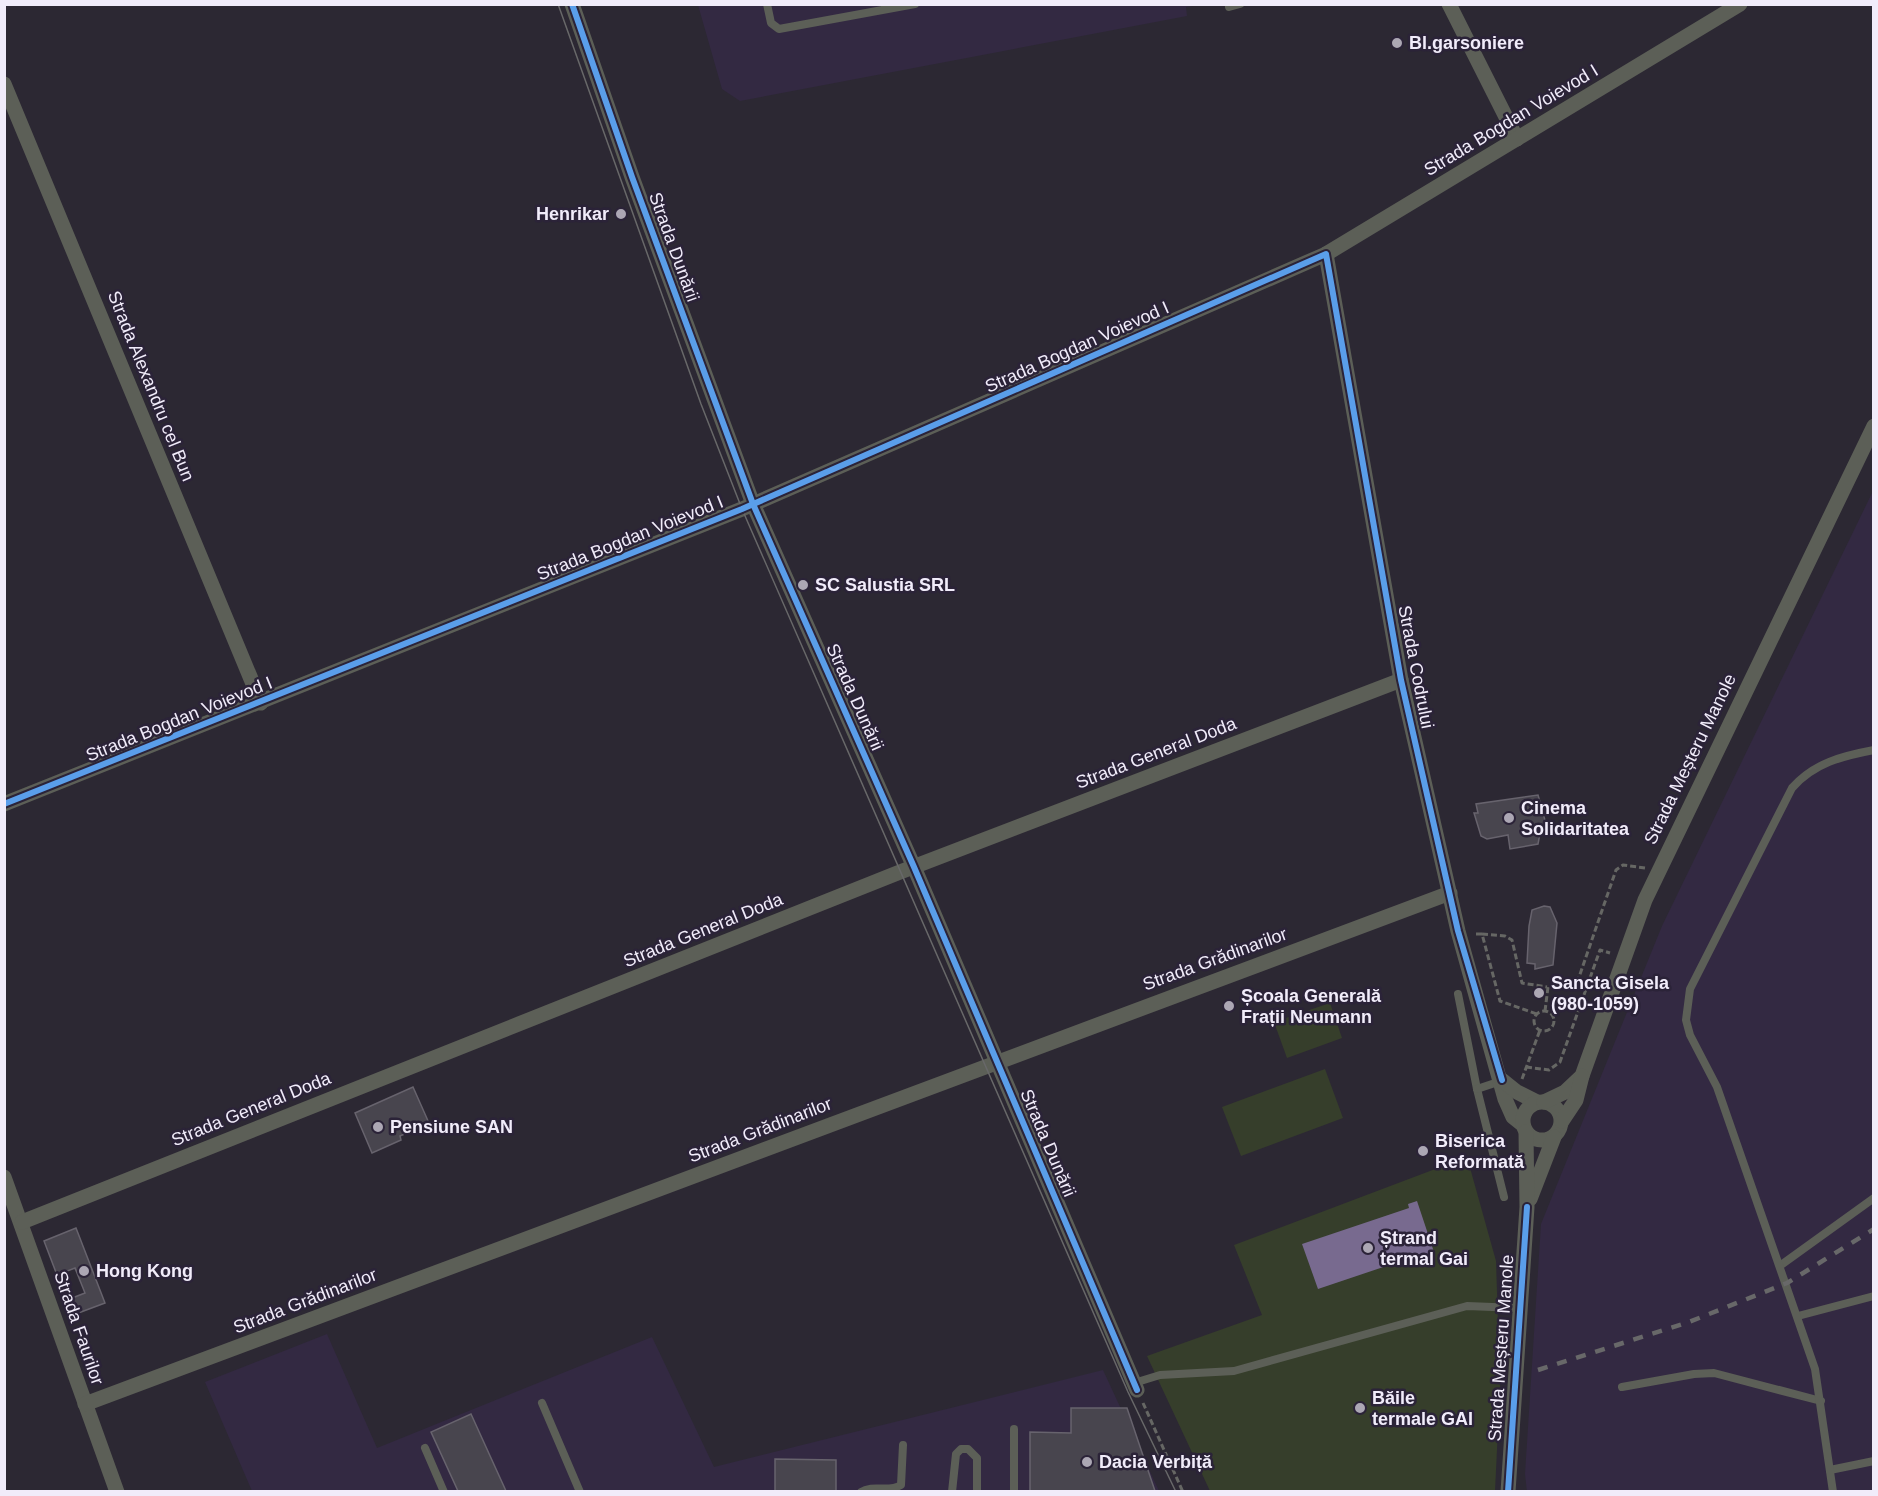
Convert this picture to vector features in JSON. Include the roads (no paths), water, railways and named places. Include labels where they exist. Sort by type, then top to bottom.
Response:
[{"type":"street","name":"Strada Dunării","points":[[572,4],[632,177],[753,504],[914,867],[1136,1387]]},
{"type":"street","points":[[1449,4],[1517,139]]},
{"type":"street","name":"Strada Bogdan Voievod I","points":[[4,804],[753,504],[1326,254],[1740,4]]},
{"type":"street","name":"Strada Alexandru cel Bun","points":[[4,84],[261,703]]},
{"type":"street","name":"Strada Codrului","points":[[1326,254],[1401,680],[1458,931],[1510,1111],[1524,1128]]},
{"type":"street","name":"Strada Meșteru Manole","points":[[1562,1121],[1576,1101],[1582,1076],[1658,870],[1874,426]]},
{"type":"street","name":"Strada General Doda","points":[[22,1222],[914,867],[1401,680]]},
{"type":"street","name":"Strada Grădinarilor","points":[[84,1404],[1450,893]]},
{"type":"street","points":[[1527,1207],[1524,1128],[1526,1111],[1540,1102],[1565,1092],[1582,1076]]},
{"type":"street","points":[[1502,1080],[1517,1092],[1557,1108],[1562,1121],[1527,1207]]},
{"type":"street","points":[[1524,1128],[1537,1140],[1554,1137]]},
{"type":"street","name":"Strada Faurilor","points":[[4,1178],[22,1222],[84,1404],[117,1491]]},
{"type":"street","name":"Strada Meșteru Manole","points":[[1508,1491],[1518,1308],[1527,1207]]},
{"type":"lane","points":[[767,4],[771,23],[784,29],[915,4]]},
{"type":"lane","points":[[1229,7],[1240,4]]},
{"type":"lane","points":[[1833,1491],[1815,1369],[1781,1265],[1716,1087],[1690,1035],[1686,1020],[1686,1005],[1690,989],[1792,788],[1803,776],[1819,765],[1847,755],[1874,750]]},
{"type":"lane","points":[[1458,994],[1477,1089],[1504,1197]]},
{"type":"lane","points":[[1477,1089],[1502,1080]]},
{"type":"lane","points":[[1781,1265],[1874,1198]]},
{"type":"lane","points":[[1798,1316],[1874,1296]]},
{"type":"lane","points":[[1136,1387],[1160,1375],[1234,1371],[1467,1306],[1518,1308]]},
{"type":"lane","points":[[1622,1387],[1694,1374],[1714,1373],[1821,1401]]},
{"type":"lane","points":[[542,1403],[580,1491]]},
{"type":"lane","points":[[1014,1429],[1014,1491]]},
{"type":"lane","points":[[861,1491],[868,1488],[896,1489],[901,1485],[903,1445]]},
{"type":"lane","points":[[425,1448],[444,1491]]},
{"type":"lane","points":[[952,1491],[956,1454],[961,1449],[968,1449],[977,1458],[978,1491]]},
{"type":"lane","points":[[1830,1470],[1874,1461]]},
{"type":"tram line","points":[[558,4],[701,404],[742,509],[1128,1392],[1176,1492]]},
{"type":"railway","points":[[1538,1370],[1689,1322],[1787,1283],[1874,1229]]},
{"type":"place","name":"Bl.garsoniere","points":[[1397,43]]},
{"type":"place","name":"Henrikar","points":[[621,214]]},
{"type":"place","name":"SC Salustia SRL","points":[[803,585]]},
{"type":"place","name":"Cinema Solidaritatea","points":[[1509,818]]},
{"type":"place","name":"Sancta Gisela (980-1059)","points":[[1539,993]]},
{"type":"place","name":"Școala Generală Frații Neumann","points":[[1229,1006]]},
{"type":"place","name":"Pensiune SAN","points":[[378,1127]]},
{"type":"place","name":"Biserica Reformată","points":[[1423,1151]]},
{"type":"place","name":"Ștrand termal Gai","points":[[1368,1248]]},
{"type":"place","name":"Hong Kong","points":[[84,1271]]},
{"type":"place","name":"Băile termale GAI","points":[[1360,1408]]},
{"type":"place","name":"Dacia Verbiță","points":[[1087,1462]]}]
